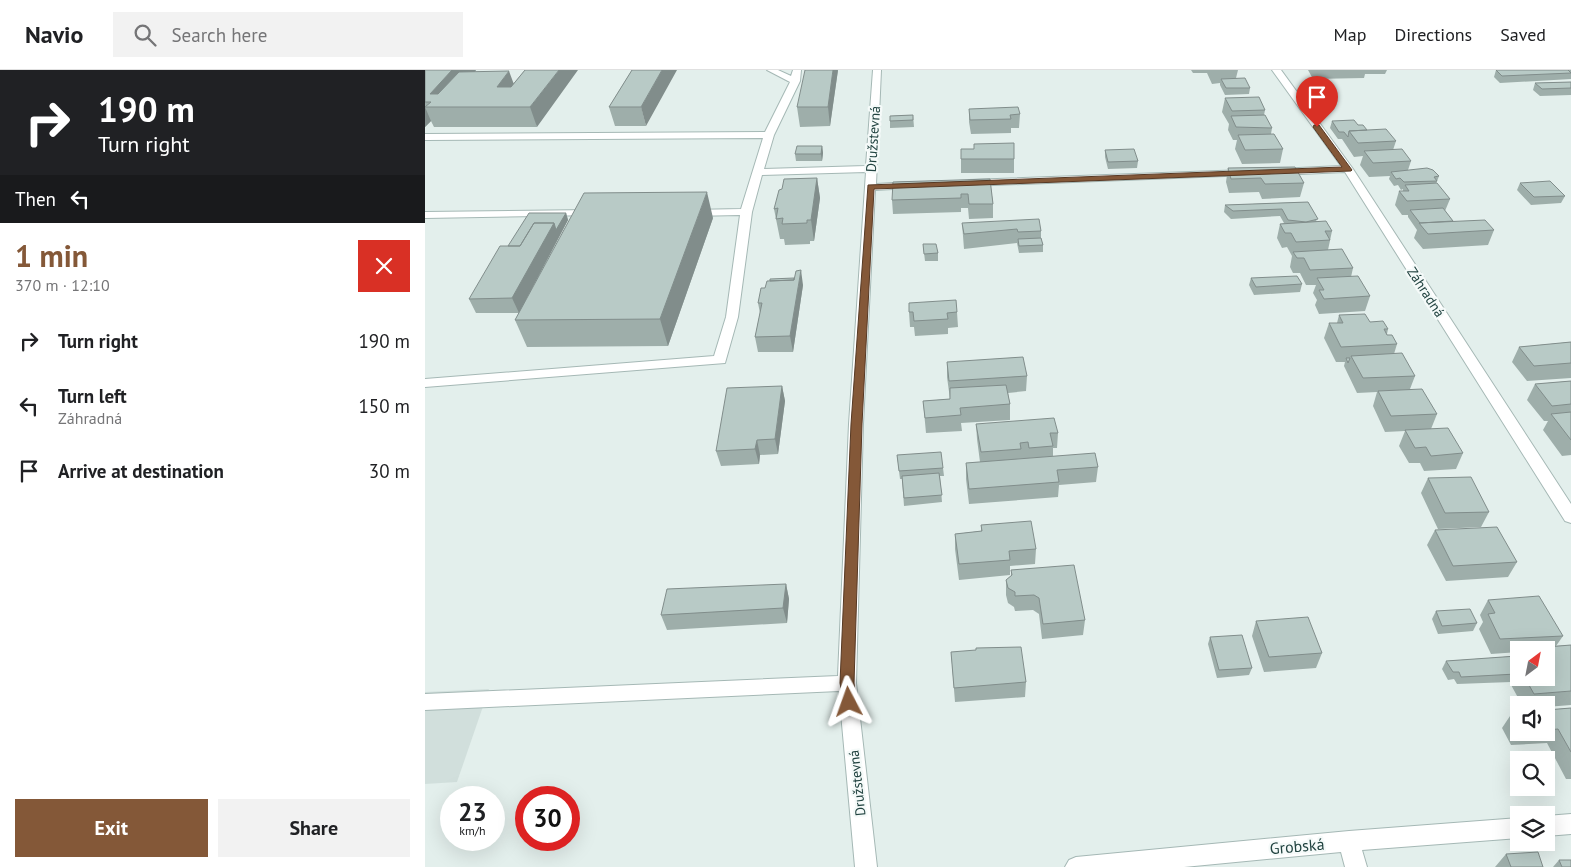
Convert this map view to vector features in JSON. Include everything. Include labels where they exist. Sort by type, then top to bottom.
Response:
[{"type":"street","points":[[425,383],[721,360],[733,317],[746,212],[769,135],[796,76],[771,70]]},
{"type":"street","name":"Družstevná","points":[[866,867],[847,683],[856,424],[877,70]]},
{"type":"street","name":"Záhradná","points":[[1276,70],[1348,170],[1571,517]]},
{"type":"street","points":[[427,140],[769,135]]},
{"type":"street","points":[[759,172],[871,169]]},
{"type":"street","points":[[960,183],[1348,170]]},
{"type":"street","points":[[871,187],[920,185]]},
{"type":"street","points":[[678,213],[746,212]]},
{"type":"street","points":[[425,215],[610,213]]},
{"type":"street","points":[[425,702],[847,683]]},
{"type":"street","points":[[1555,825],[1571,824]]},
{"type":"street","name":"Grobská","points":[[1076,867],[1349,841],[1510,829]]},
{"type":"street","points":[[1349,841],[1356,867]]},
{"type":"shaded area","points":[[489,689],[457,782],[425,784],[425,692]]},
{"type":"building","points":[[425,70],[452,70],[430,94],[438,94],[459,72],[509,71],[497,87],[511,87],[525,70],[559,70],[530,107],[425,107],[431,102],[425,102]]},
{"type":"building","points":[[632,70],[662,70],[641,107],[609,107]]},
{"type":"building","points":[[805,70],[833,70],[828,107],[797,107]]},
{"type":"building","points":[[1496,70],[1568,70],[1571,73],[1502,76]]},
{"type":"building","points":[[1245,78],[1250,88],[1226,88],[1221,79]]},
{"type":"building","points":[[1571,82],[1571,88],[1542,89],[1535,83]]},
{"type":"building","points":[[1259,97],[1265,110],[1232,111],[1225,98]]},
{"type":"building","points":[[1018,107],[1020,114],[1010,115],[1011,119],[970,120],[969,109]]},
{"type":"building","points":[[913,115],[913,120],[890,121],[890,116]]},
{"type":"building","points":[[1265,115],[1272,128],[1236,127],[1231,116]]},
{"type":"building","points":[[1354,120],[1358,125],[1363,125],[1367,130],[1349,131],[1348,137],[1344,132],[1339,132],[1332,121]]},
{"type":"building","points":[[1386,129],[1396,141],[1358,143],[1349,131]]},
{"type":"building","points":[[1274,134],[1283,149],[1245,150],[1238,135]]},
{"type":"building","points":[[1014,143],[1014,159],[961,159],[961,149],[974,149],[974,144]]},
{"type":"building","points":[[797,146],[822,146],[821,154],[795,154]]},
{"type":"building","points":[[1134,149],[1138,161],[1108,162],[1105,150]]},
{"type":"building","points":[[1402,149],[1411,161],[1373,163],[1364,151]]},
{"type":"building","points":[[1295,167],[1304,183],[1265,184],[1261,178],[1231,179],[1228,168]]},
{"type":"building","points":[[1427,168],[1433,170],[1439,176],[1434,177],[1437,181],[1404,182],[1400,178],[1396,179],[1391,172]]},
{"type":"building","points":[[817,178],[811,220],[807,220],[807,223],[782,224],[783,218],[776,219],[778,208],[774,209],[784,179]]},
{"type":"building","points":[[990,179],[993,204],[969,204],[968,194],[961,194],[961,198],[892,200],[893,182]]},
{"type":"building","points":[[1550,181],[1565,196],[1534,197],[1520,183]]},
{"type":"building","points":[[1437,183],[1450,199],[1407,201],[1399,191],[1409,191],[1405,185]]},
{"type":"building","points":[[707,192],[660,319],[515,320],[584,193]]},
{"type":"building","points":[[1308,202],[1318,219],[1306,222],[1288,220],[1282,209],[1233,211],[1225,205]]},
{"type":"building","points":[[1443,208],[1453,221],[1420,223],[1410,210]]},
{"type":"building","points":[[529,213],[566,213],[556,230],[554,223],[534,223],[520,246],[508,246]]},
{"type":"building","points":[[1039,219],[1041,231],[1018,232],[1017,229],[964,234],[962,223]]},
{"type":"building","points":[[1485,220],[1494,230],[1428,234],[1419,223]]},
{"type":"building","points":[[1326,221],[1332,231],[1325,231],[1330,240],[1296,242],[1291,233],[1285,233],[1280,224]]},
{"type":"building","points":[[534,223],[554,223],[512,298],[469,299],[500,246],[520,246]]},
{"type":"building","points":[[1041,238],[1043,245],[1019,246],[1018,239]]},
{"type":"building","points":[[923,244],[936,244],[938,253],[924,254]]},
{"type":"building","points":[[1342,249],[1353,268],[1310,270],[1304,258],[1297,258],[1293,252]]},
{"type":"building","points":[[801,270],[790,336],[755,337],[762,303],[758,303],[761,288],[765,288],[767,281],[794,280],[796,271]]},
{"type":"building","points":[[1297,276],[1302,284],[1256,287],[1251,278]]},
{"type":"building","points":[[1358,276],[1370,296],[1324,299],[1319,290],[1324,290],[1317,278]]},
{"type":"building","points":[[794,278],[794,280],[770,281],[770,279]]},
{"type":"building","points":[[956,300],[957,312],[947,313],[948,319],[914,321],[913,312],[909,312],[909,303]]},
{"type":"building","points":[[1365,314],[1370,322],[1383,321],[1388,329],[1384,329],[1387,335],[1392,335],[1397,344],[1341,347],[1329,323],[1343,323],[1339,315]]},
{"type":"building","points":[[1571,342],[1571,363],[1534,366],[1519,347]]},
{"type":"building","points":[[1402,353],[1415,376],[1363,378],[1351,356]]},
{"type":"building","points":[[1023,357],[1027,376],[949,381],[947,362]]},
{"type":"building","points":[[1571,381],[1571,404],[1552,406],[1535,384]]},
{"type":"building","points":[[1006,385],[1010,404],[960,408],[961,415],[925,418],[923,401],[950,399],[950,388]]},
{"type":"building","points":[[782,386],[775,439],[757,440],[755,449],[716,451],[727,388]]},
{"type":"building","points":[[1422,389],[1437,414],[1391,416],[1378,391]]},
{"type":"building","points":[[1571,412],[1571,440],[1551,414]]},
{"type":"building","points":[[1054,418],[1058,433],[1050,433],[1053,446],[1029,448],[1028,442],[1020,443],[1021,449],[981,452],[976,424]]},
{"type":"building","points":[[1448,428],[1463,453],[1431,456],[1426,447],[1415,448],[1405,430]]},
{"type":"building","points":[[941,452],[943,468],[899,471],[897,455]]},
{"type":"building","points":[[1095,453],[1098,467],[1057,470],[1059,482],[969,489],[966,463]]},
{"type":"building","points":[[939,473],[942,495],[904,498],[902,476]]},
{"type":"building","points":[[1471,477],[1489,512],[1445,513],[1428,478]]},
{"type":"building","points":[[1031,521],[1036,549],[1009,551],[1010,560],[959,564],[955,534],[982,531],[981,525]]},
{"type":"building","points":[[1497,527],[1517,562],[1453,566],[1435,530]]},
{"type":"building","points":[[1074,565],[1085,620],[1043,624],[1039,598],[1034,595],[1015,596],[1015,592],[1008,588],[1006,580],[1012,575],[1011,570]]},
{"type":"building","points":[[786,584],[783,608],[661,615],[667,589]]},
{"type":"building","points":[[1539,596],[1563,636],[1500,639],[1488,614],[1495,613],[1488,600]]},
{"type":"building","points":[[1470,609],[1477,623],[1442,626],[1436,611]]},
{"type":"building","points":[[1308,617],[1322,653],[1269,657],[1256,621]]},
{"type":"building","points":[[1242,635],[1252,668],[1219,670],[1210,637]]},
{"type":"building","points":[[1571,645],[1571,691],[1534,694],[1530,686],[1555,686],[1555,646]]},
{"type":"building","points":[[1021,647],[1026,682],[954,688],[951,652],[976,650],[976,648]]},
{"type":"building","points":[[1510,656],[1510,674],[1461,677],[1459,672],[1453,672],[1446,661]]},
{"type":"building","points":[[1571,708],[1571,752],[1558,729],[1555,729],[1555,709]]},
{"type":"building","points":[[1538,852],[1543,867],[1511,867],[1506,854]]},
{"type":"building","points":[[1559,860],[1571,860],[1571,867],[1562,867]]},
{"type":"route","points":[[849,702],[847,683],[856,424],[871,187],[1348,170],[1317,127]]}]
